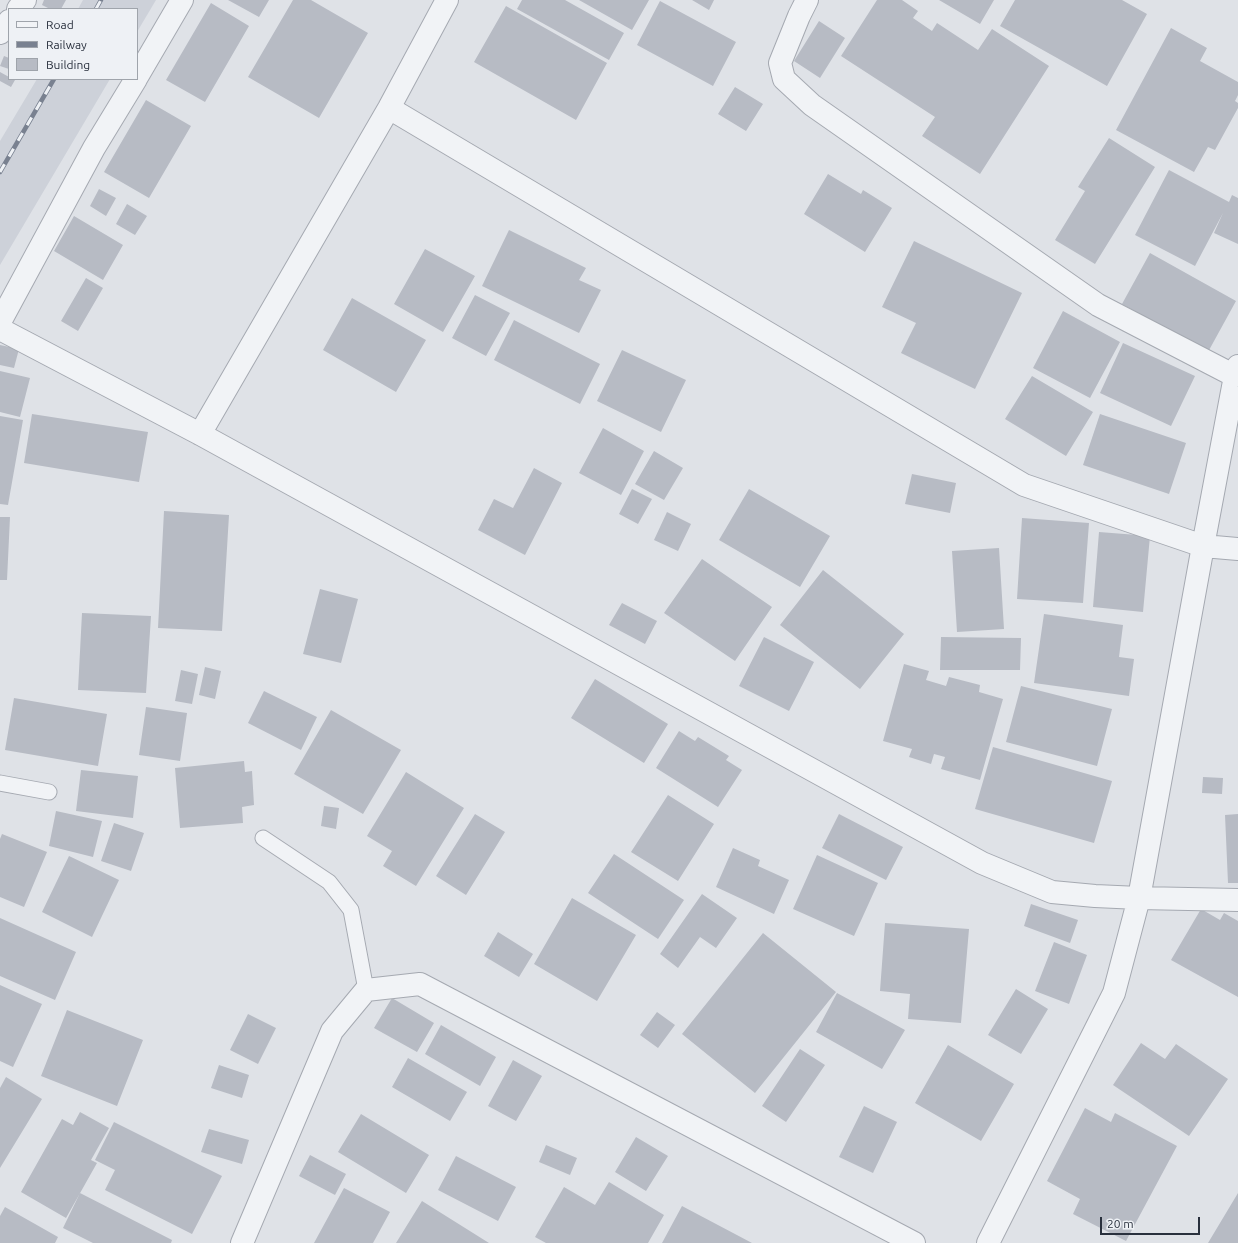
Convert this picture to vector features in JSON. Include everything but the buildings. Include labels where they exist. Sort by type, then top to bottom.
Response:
[{"type":"street","points":[[19,8],[25,0]]},
{"type":"street","points":[[138,75],[182,0]]},
{"type":"street","points":[[200,434],[389,108],[447,0]]},
{"type":"street","points":[[807,0],[780,63],[784,79],[812,105],[1098,305],[1236,371],[1202,546],[1139,898],[1114,993],[988,1243]]},
{"type":"street","points":[[0,33],[8,22]]},
{"type":"street","points":[[0,322],[94,148],[135,80]]},
{"type":"street","points":[[389,108],[1024,485],[1202,546],[1238,549]]},
{"type":"street","points":[[0,329],[200,434],[982,863],[1052,892],[1139,898],[1238,900]]},
{"type":"street","points":[[242,1243],[332,1031],[366,990],[420,984],[914,1243]]},
{"type":"lane","points":[[0,783],[50,792]]},
{"type":"lane","points":[[263,838],[329,882],[351,910],[366,990]]},
{"type":"shaded area","points":[[83,0],[156,0],[138,30],[138,8],[79,8]]},
{"type":"shaded area","points":[[36,80],[109,80],[0,265],[0,141]]},
{"type":"railway","points":[[97,8],[101,0]]},
{"type":"railway","points":[[0,172],[53,80]]}]
